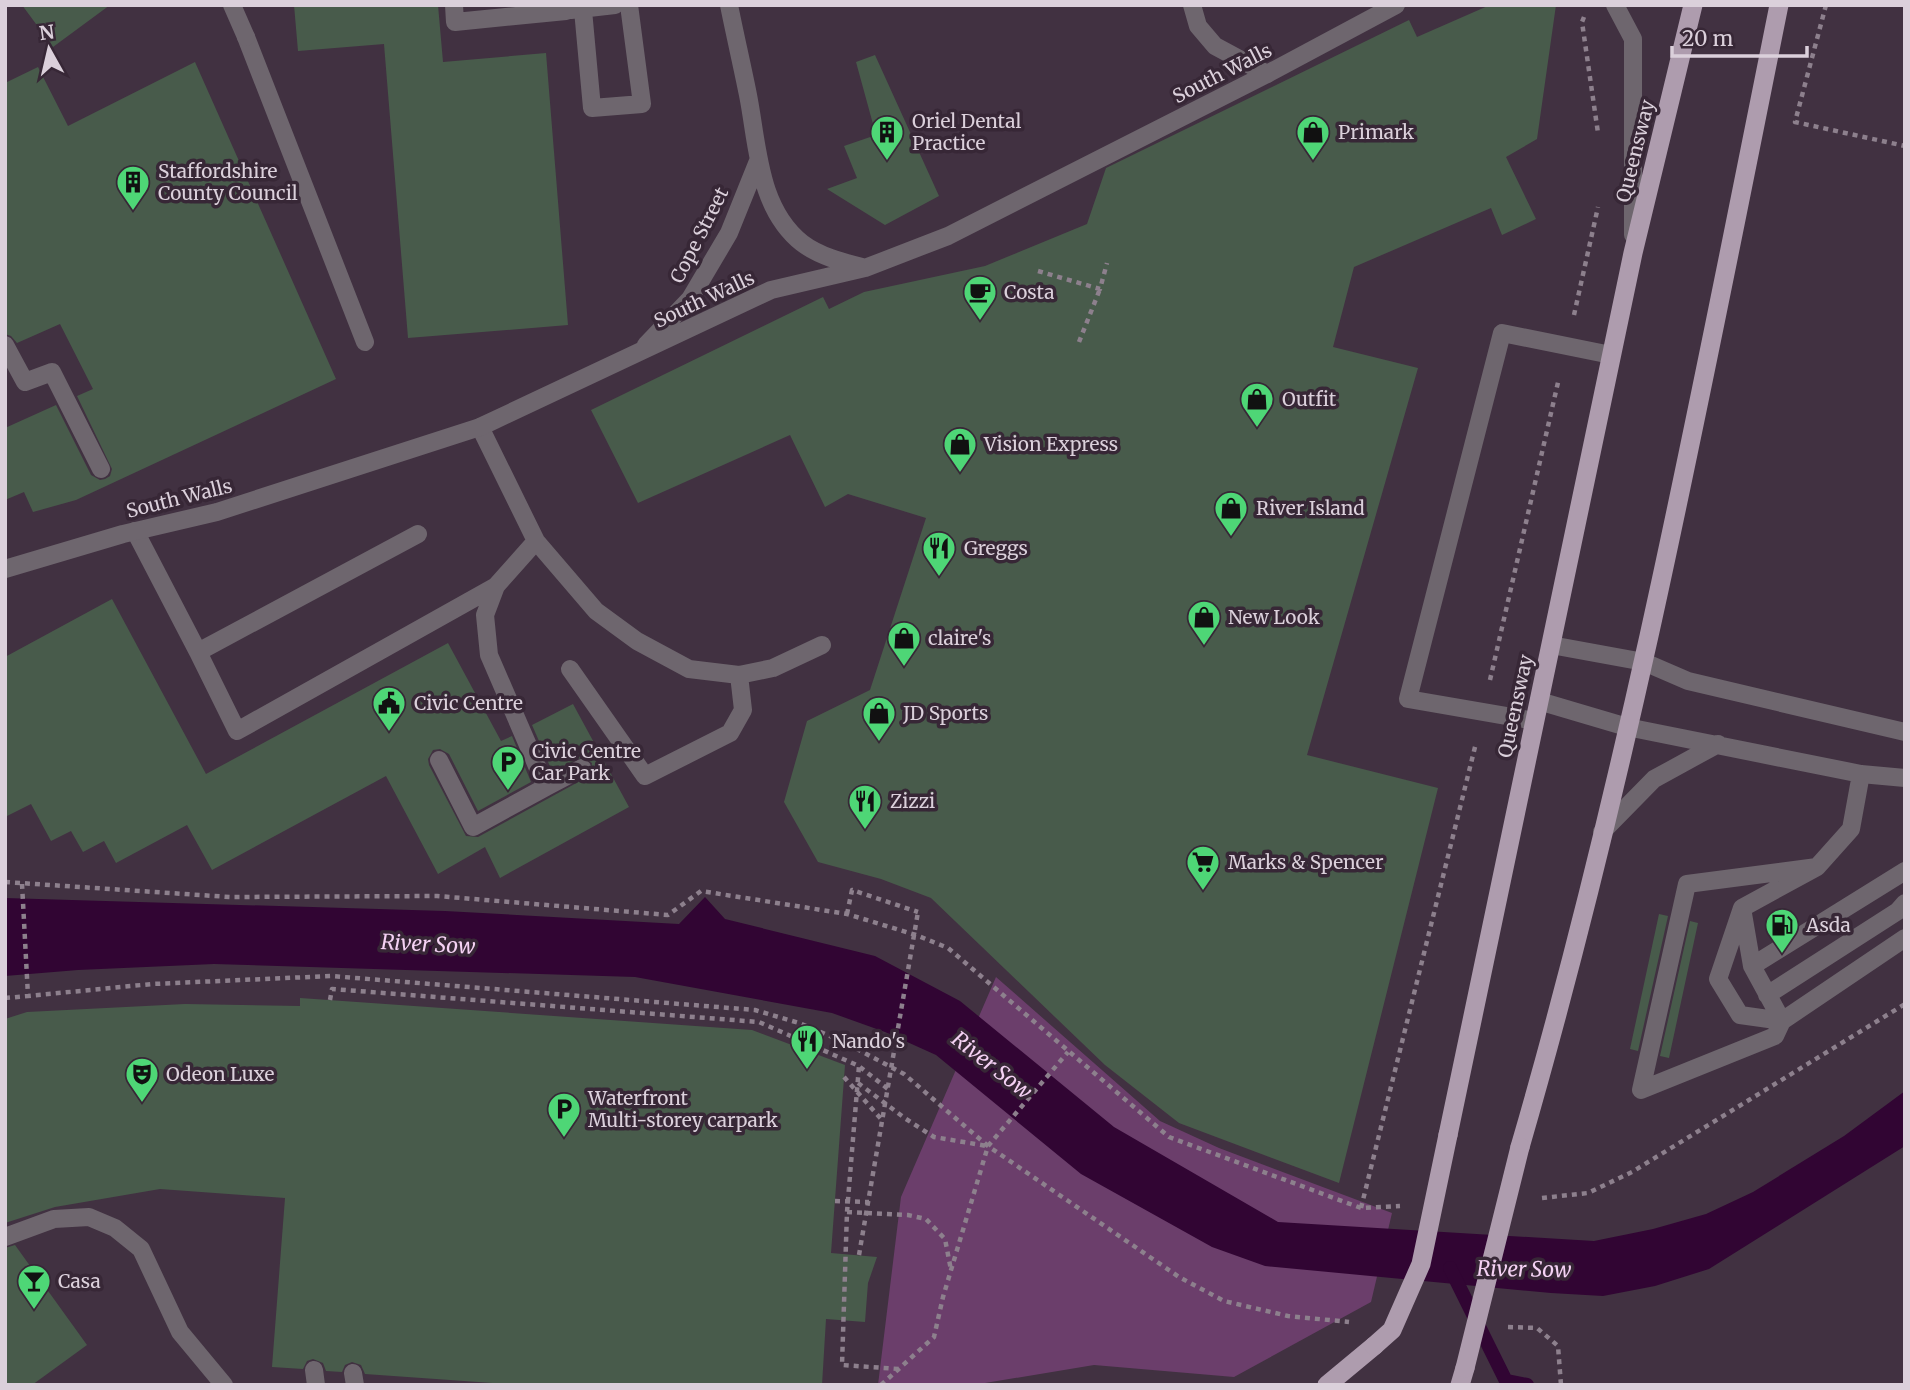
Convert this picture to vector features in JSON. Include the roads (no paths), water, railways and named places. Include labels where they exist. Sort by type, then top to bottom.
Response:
[{"type":"highway","name":"Queensway","points":[[1327,1385],[1392,1330],[1422,1264],[1611,355],[1693,5]]},
{"type":"highway","points":[[1462,1377],[1520,1147],[1545,1063],[1644,662],[1673,534],[1779,5]]},
{"type":"street","points":[[232,5],[365,342]]},
{"type":"street","points":[[454,5],[455,22],[615,5]]},
{"type":"street","points":[[572,9],[592,108],[642,104],[629,5]]},
{"type":"street","points":[[729,5],[749,98],[758,161],[768,194],[784,225],[803,244],[822,254],[865,268]]},
{"type":"street","points":[[1192,5],[1198,26],[1215,47],[1267,74]]},
{"type":"street","name":"South Walls","points":[[5,569],[135,531],[217,512],[480,428],[771,290],[865,268],[948,236],[1267,74],[1396,5]]},
{"type":"street","points":[[1615,5],[1633,39],[1633,253]]},
{"type":"street","name":"Cope Street","points":[[639,353],[690,299],[729,233],[758,161]]},
{"type":"street","points":[[1535,721],[1408,699],[1502,333],[1611,355]]},
{"type":"street","points":[[5,345],[26,382],[52,372],[101,469]]},
{"type":"street","points":[[480,428],[536,541],[596,611],[637,640],[689,669],[739,675],[773,668],[822,645]]},
{"type":"street","points":[[135,531],[237,731],[496,586],[536,541]]},
{"type":"street","points":[[198,652],[418,534]]},
{"type":"street","points":[[496,586],[485,615],[489,655],[546,786]]},
{"type":"street","points":[[1551,645],[1644,662],[1688,681],[1905,732]]},
{"type":"street","points":[[570,669],[645,776],[730,733],[743,710],[739,675]]},
{"type":"street","points":[[1539,701],[1628,727],[1861,774],[1905,778]]},
{"type":"street","points":[[1602,832],[1654,779],[1718,744]]},
{"type":"street","points":[[439,760],[473,827],[582,768]]},
{"type":"street","points":[[1782,1021],[1740,1015],[1718,979],[1742,908],[1817,867],[1851,829],[1861,774]]},
{"type":"street","points":[[1817,867],[1687,884],[1641,1090],[1775,1036],[1782,1021],[1905,938]]},
{"type":"street","points":[[1752,966],[1905,871]]},
{"type":"street","points":[[1767,995],[1898,911],[1905,903]]},
{"type":"street","points":[[1742,908],[1752,966],[1782,1021]]},
{"type":"street","points":[[5,1237],[54,1219],[89,1217],[115,1228],[141,1249],[180,1332],[224,1385]]},
{"type":"water","name":"River Sow","points":[[705,897],[725,919],[875,956],[960,1001],[1114,1127],[1278,1222],[1594,1241],[1653,1229],[1706,1214],[1753,1192],[1844,1136],[1905,1091],[1905,1146],[1709,1269],[1655,1286],[1603,1296],[1551,1293],[1265,1266],[1212,1247],[1081,1174],[936,1055],[885,1032],[832,1013],[635,977],[214,964],[5,976],[5,898],[445,911],[679,924]]},
{"type":"waterway","points":[[1450,1268],[1506,1381],[1527,1385]]},
{"type":"place","name":"Oriel Dental Practice","points":[[887,162]]},
{"type":"place","name":"Primark","points":[[1313,162]]},
{"type":"place","name":"Staffordshire County Council","points":[[133,212]]},
{"type":"place","name":"Costa","points":[[980,322]]},
{"type":"place","name":"Outfit","points":[[1257,429]]},
{"type":"place","name":"Vision Express","points":[[960,474]]},
{"type":"place","name":"River Island","points":[[1231,538]]},
{"type":"place","name":"Greggs","points":[[939,578]]},
{"type":"place","name":"New Look","points":[[1204,647]]},
{"type":"place","name":"claire's","points":[[904,668]]},
{"type":"place","name":"Civic Centre","points":[[389,733]]},
{"type":"place","name":"JD Sports","points":[[879,743]]},
{"type":"place","name":"Civic Centre Car Park","points":[[508,792]]},
{"type":"place","name":"Zizzi","points":[[865,831]]},
{"type":"place","name":"Marks & Spencer","points":[[1203,892]]},
{"type":"place","name":"Asda","points":[[1782,955]]},
{"type":"place","name":"Nando's","points":[[807,1071]]},
{"type":"place","name":"Odeon Luxe","points":[[142,1104]]},
{"type":"place","name":"Waterfront Multi-storey carpark","points":[[564,1139]]},
{"type":"place","name":"Casa","points":[[34,1311]]}]
